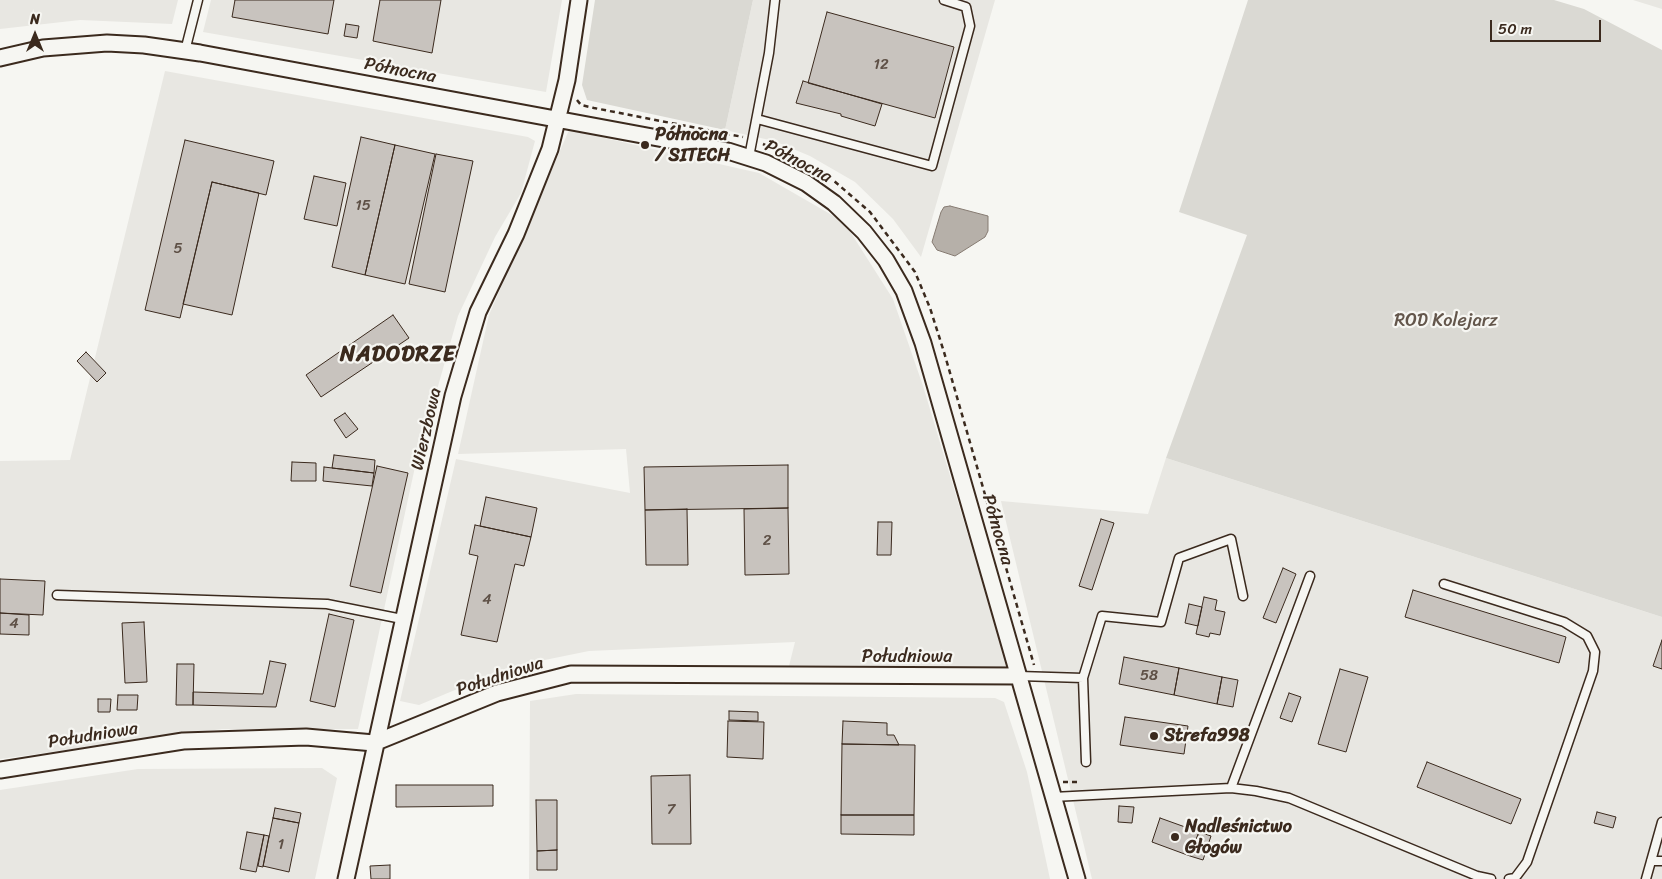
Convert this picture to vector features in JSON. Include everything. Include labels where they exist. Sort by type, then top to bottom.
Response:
[{"type":"street","name":"Wierzbowa","points":[[346,879],[402,619],[468,342],[492,282],[535,190],[558,120],[567,80],[579,0]]},
{"type":"street","name":"Północna","points":[[0,58],[43,48],[107,43],[185,51],[728,151],[766,163],[806,183],[834,203],[864,232],[886,260],[904,291],[923,343],[1077,879]]},
{"type":"street","name":"Południowa","points":[[0,770],[184,742],[306,737],[374,743],[497,693],[571,674],[1019,676]]},
{"type":"lane","points":[[185,51],[198,0]]},
{"type":"lane","points":[[749,158],[769,53],[775,0]]},
{"type":"lane","points":[[757,119],[932,166],[970,26],[966,7],[944,0]]},
{"type":"lane","points":[[1086,762],[1083,678],[1102,616],[1161,622],[1179,558],[1231,539],[1243,596]]},
{"type":"lane","points":[[1230,788],[1310,576]]},
{"type":"lane","points":[[1444,584],[1564,622],[1587,636],[1596,652],[1593,671],[1527,862],[1515,878],[1509,879]]},
{"type":"lane","points":[[57,594],[327,604],[402,619]]},
{"type":"lane","points":[[1019,676],[1083,678]]},
{"type":"lane","points":[[1054,798],[1230,788],[1288,798],[1491,879]]},
{"type":"lane","points":[[1646,879],[1662,822]]},
{"type":"lane","points":[[1651,861],[1662,861]]},
{"type":"path","points":[[576,92],[580,105],[737,135],[752,140],[802,162],[833,180],[870,212],[915,272],[930,308],[1036,678]]},
{"type":"path","points":[[1062,781],[1077,782],[1078,796]]},
{"type":"shaded area","points":[[0,0],[178,0],[172,24],[80,20],[0,29]]},
{"type":"shaded area","points":[[211,0],[562,0],[546,92],[203,32]]},
{"type":"shaded area","points":[[753,0],[995,0],[921,257],[893,219],[855,182],[810,156],[774,141],[725,130]]},
{"type":"shaded area","points":[[1633,0],[1662,0],[1662,9]]},
{"type":"shaded area","points":[[165,71],[528,137],[535,141],[521,193],[495,237],[458,316],[415,467],[358,729],[222,729],[0,759],[0,461],[70,460]]},
{"type":"shaded area","points":[[569,130],[759,173],[844,222],[893,299],[923,386],[1008,668],[789,666],[795,642],[589,651],[510,667],[419,705],[400,701],[456,459],[630,493],[626,449],[458,454],[489,315]]},
{"type":"shaded area","points":[[950,206],[988,216],[988,231],[985,237],[955,256],[937,250],[932,242],[941,212],[944,207]]},
{"type":"shaded area","points":[[1166,458],[1662,617],[1662,879],[1092,879],[1001,501],[1148,514]]},
{"type":"shaded area","points":[[576,694],[995,698],[1004,702],[1027,772],[1050,879],[529,879],[530,701]]},
{"type":"shaded area","points":[[322,768],[337,778],[315,879],[0,879],[0,790],[138,769]]},
{"type":"green space","points":[[595,0],[753,0],[725,130],[587,100],[582,85]]},
{"type":"green space","name":"ROD Kolejarz","points":[[1248,0],[1554,0],[1584,9],[1662,50],[1662,617],[1166,458],[1247,235],[1179,212]]},
{"type":"building","points":[[235,0],[334,0],[328,34],[232,17]]},
{"type":"building","points":[[380,0],[441,0],[432,53],[373,41]]},
{"type":"building","points":[[827,12],[954,47],[935,118],[808,83]]},
{"type":"building","points":[[346,24],[359,26],[357,38],[344,36]]},
{"type":"building","points":[[803,81],[882,104],[875,126],[841,116],[841,114],[796,103]]},
{"type":"building","points":[[361,137],[395,145],[365,275],[332,267]]},
{"type":"building","points":[[185,140],[274,161],[266,195],[212,182],[180,318],[145,310]]},
{"type":"building","points":[[395,145],[435,154],[405,284],[365,275]]},
{"type":"building","points":[[436,154],[473,161],[445,292],[409,284]]},
{"type":"building","points":[[314,176],[346,183],[337,226],[304,219]]},
{"type":"building","points":[[212,182],[259,193],[232,315],[183,304]]},
{"type":"building","points":[[393,315],[409,338],[321,397],[306,375]]},
{"type":"building","points":[[86,352],[106,373],[97,382],[77,361]]},
{"type":"building","points":[[345,413],[358,429],[346,438],[334,420]]},
{"type":"building","points":[[334,455],[375,460],[374,473],[332,468]]},
{"type":"building","points":[[292,462],[316,463],[316,481],[291,481]]},
{"type":"building","points":[[788,465],[788,508],[645,510],[644,467]]},
{"type":"building","points":[[377,466],[408,473],[381,593],[350,586]]},
{"type":"building","points":[[324,467],[374,473],[372,486],[323,481]]},
{"type":"building","points":[[486,497],[537,508],[531,537],[480,526]]},
{"type":"building","points":[[788,508],[789,574],[745,575],[744,509]]},
{"type":"building","points":[[687,509],[688,565],[646,565],[645,510]]},
{"type":"building","points":[[1101,519],[1114,523],[1092,590],[1079,586]]},
{"type":"building","points":[[878,522],[892,522],[891,555],[877,555]]},
{"type":"building","points":[[475,525],[531,537],[524,566],[515,564],[497,642],[461,635],[478,556],[469,554]]},
{"type":"building","points":[[1283,568],[1296,574],[1276,623],[1263,618]]},
{"type":"building","points":[[0,579],[45,581],[43,615],[0,613]]},
{"type":"building","points":[[1413,590],[1566,637],[1559,663],[1405,617]]},
{"type":"building","points":[[1204,597],[1217,600],[1215,610],[1225,612],[1220,635],[1210,633],[1209,637],[1196,634]]},
{"type":"building","points":[[1189,604],[1202,607],[1198,626],[1185,623]]},
{"type":"building","points":[[0,613],[29,615],[29,635],[0,634]]},
{"type":"building","points":[[329,614],[354,620],[335,707],[310,701]]},
{"type":"building","points":[[144,622],[147,682],[125,683],[122,623]]},
{"type":"building","points":[[1662,640],[1662,669],[1653,666]]},
{"type":"building","points":[[1124,657],[1179,668],[1174,695],[1119,684]]},
{"type":"building","points":[[270,661],[286,664],[276,707],[193,705],[193,692],[263,694]]},
{"type":"building","points":[[177,664],[194,664],[193,705],[176,705]]},
{"type":"building","points":[[1179,668],[1222,677],[1217,704],[1174,695]]},
{"type":"building","points":[[1340,669],[1368,677],[1346,752],[1318,744]]},
{"type":"building","points":[[1222,677],[1238,680],[1233,707],[1217,704]]},
{"type":"building","points":[[1289,693],[1301,697],[1292,722],[1280,718]]},
{"type":"building","points":[[118,695],[138,695],[137,710],[117,710]]},
{"type":"building","points":[[98,699],[111,699],[110,712],[98,712]]},
{"type":"building","points":[[729,711],[758,712],[758,721],[729,720]]},
{"type":"building","name":"Strefa998","points":[[1125,717],[1188,726],[1184,754],[1120,745]]},
{"type":"building","points":[[728,721],[764,722],[763,759],[727,757]]},
{"type":"building","points":[[843,721],[887,723],[887,735],[894,735],[899,745],[842,744]]},
{"type":"building","points":[[842,744],[915,745],[914,815],[841,815]]},
{"type":"building","points":[[1427,762],[1521,799],[1511,824],[1417,787]]},
{"type":"building","points":[[690,775],[691,844],[652,844],[651,776]]},
{"type":"building","points":[[396,785],[493,785],[493,806],[396,807]]},
{"type":"building","points":[[536,800],[557,800],[557,850],[537,851]]},
{"type":"building","points":[[1119,806],[1134,807],[1132,823],[1118,822]]},
{"type":"building","points":[[275,808],[301,813],[299,823],[273,818]]},
{"type":"building","points":[[1597,812],[1616,817],[1613,828],[1594,823]]},
{"type":"building","points":[[841,815],[914,815],[914,835],[841,834]]},
{"type":"building","points":[[273,818],[299,823],[289,872],[263,866]]},
{"type":"building","name":"Nadleśnictwo Głogów","points":[[1160,818],[1199,832],[1190,856],[1152,842]]},
{"type":"building","points":[[247,832],[264,835],[256,872],[240,869]]},
{"type":"building","points":[[1199,832],[1211,836],[1203,860],[1190,856]]},
{"type":"building","points":[[264,835],[269,836],[263,867],[258,866]]},
{"type":"building","points":[[557,850],[557,870],[537,870],[537,851]]},
{"type":"building","points":[[390,865],[390,879],[371,879],[370,866]]},
{"type":"place","name":"Północna / SITECH","points":[[645,145]]},
{"type":"place","name":"Strefa998","points":[[1154,736]]},
{"type":"place","name":"Nadleśnictwo Głogów","points":[[1175,837]]},
{"type":"district","name":"NADODRZE","points":[[398,355]]}]
